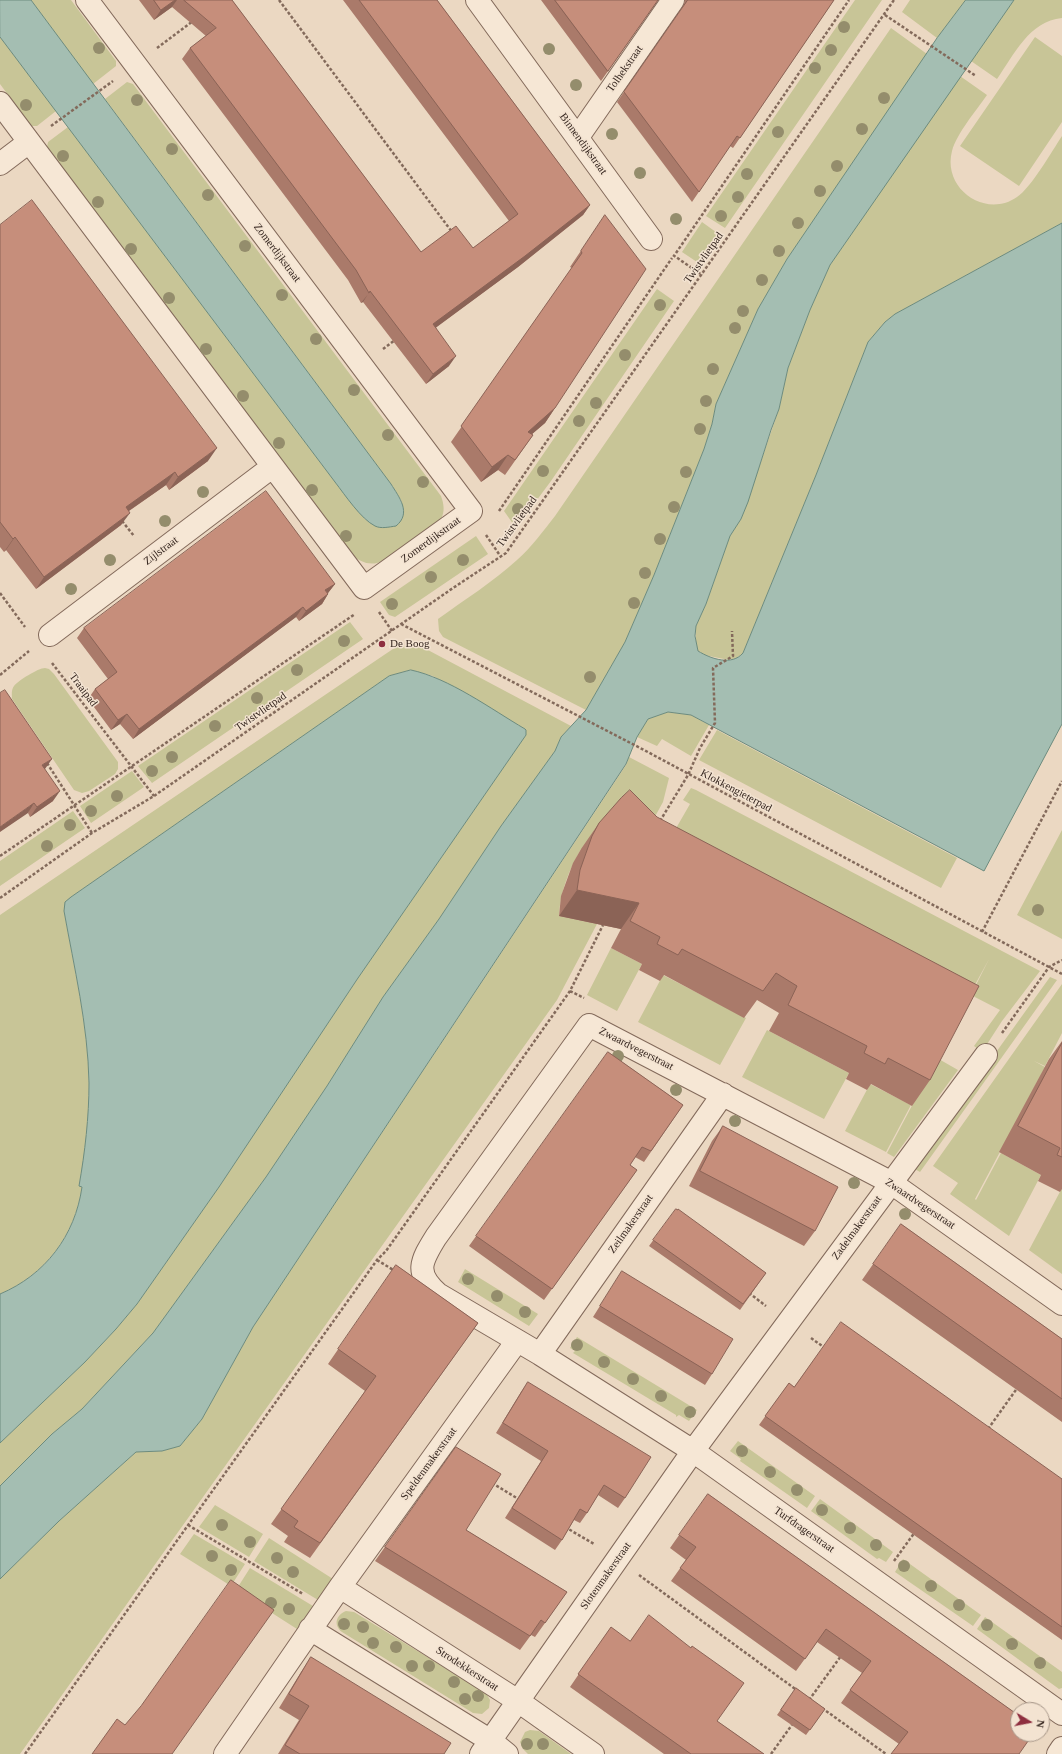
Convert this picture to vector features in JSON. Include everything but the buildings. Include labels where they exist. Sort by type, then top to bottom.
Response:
[{"type":"street","name":"Zomerdijkstraat","points":[[0,103],[364,588],[471,510],[87,0]]},
{"type":"street","name":"Binnendijkstraat","points":[[477,0],[578,137],[650,239]]},
{"type":"street","name":"Tolhekstraat","points":[[578,137],[673,0]]},
{"type":"street","points":[[0,164],[29,142]]},
{"type":"street","name":"Zijlstraat","points":[[44,640],[272,467]]},
{"type":"street","name":"Zwaardvegerstraat","points":[[540,1354],[438,1294],[427,1284],[422,1272],[425,1256],[436,1237],[589,1025],[890,1182],[1062,1304]]},
{"type":"street","name":"Zadelmakerstraat","points":[[693,1451],[890,1182],[986,1055]]},
{"type":"street","name":"Zeilmakerstraat","points":[[540,1354],[723,1094]]},
{"type":"street","name":"Speldenmakerstraat","points":[[340,1587],[517,1340]]},
{"type":"street","name":"Turfdragerstraat","points":[[540,1354],[693,1451],[1062,1714]]},
{"type":"street","name":"Slotenmakerstraat","points":[[518,1701],[693,1451]]},
{"type":"street","points":[[225,1754],[340,1587]]},
{"type":"street","name":"Strodekkerstraat","points":[[340,1587],[518,1701],[593,1754]]},
{"type":"street","points":[[310,1629],[493,1750],[518,1701]]},
{"type":"street","points":[[1058,1754],[1062,1748]]},
{"type":"path","points":[[279,0],[454,236]]},
{"type":"path","name":"Twistvlietpad","points":[[0,898],[92,833],[154,796],[453,588],[506,553],[885,15],[894,0]]},
{"type":"path","points":[[885,15],[976,76]]},
{"type":"path","points":[[29,142],[197,18]]},
{"type":"path","points":[[650,239],[702,275]]},
{"type":"path","points":[[362,365],[400,336]]},
{"type":"path","points":[[118,514],[150,559]]},
{"type":"path","name":"Traaipad","points":[[0,593],[44,640],[154,796]]},
{"type":"path","name":"Klokkengieterpad","points":[[401,624],[570,713],[644,750],[688,775],[1062,974]]},
{"type":"path","points":[[656,828],[688,775],[700,748],[715,723],[713,668],[733,656],[732,631]]},
{"type":"path","points":[[0,675],[44,640]]},
{"type":"path","points":[[45,761],[92,833]]},
{"type":"path","points":[[982,932],[1062,781]]},
{"type":"path","points":[[25,1754],[378,1260],[391,1244],[570,991],[603,925]]},
{"type":"path","points":[[986,1055],[1049,967],[1062,960]]},
{"type":"path","points":[[570,991],[587,999]]},
{"type":"path","points":[[744,1290],[826,1348]]},
{"type":"path","points":[[985,1432],[1022,1382]]},
{"type":"path","points":[[491,1483],[524,1503]]},
{"type":"path","points":[[188,1525],[326,1607]]},
{"type":"path","points":[[564,1527],[618,1559],[810,1699]]},
{"type":"path","points":[[879,1583],[919,1527]]},
{"type":"path","points":[[806,1705],[842,1654]]},
{"type":"path","points":[[816,1704],[886,1754]]},
{"type":"path","points":[[771,1754],[797,1718]]},
{"type":"shaded area","points":[[0,0],[31,0],[391,484],[404,510],[401,521],[396,526],[382,528],[377,527],[364,518],[359,512],[0,37]]},
{"type":"shaded area","points":[[31,0],[71,0],[116,61],[116,66],[93,84]]},
{"type":"shaded area","points":[[855,0],[882,0],[725,228],[706,216]]},
{"type":"shaded area","points":[[910,0],[966,0],[937,38],[902,12]]},
{"type":"shaded area","points":[[966,0],[1014,0],[830,265],[810,310],[788,368],[779,409],[748,502],[741,519],[730,536],[706,604],[696,626],[695,636],[698,651],[709,657],[727,660],[738,657],[743,653],[816,475],[868,342],[885,322],[895,314],[1062,223],[1062,724],[984,871],[691,715],[668,712],[648,719],[637,737],[626,764],[253,1327],[202,1419],[180,1446],[162,1451],[136,1452],[59,1521],[0,1579],[0,1486],[52,1434],[82,1409],[153,1333],[266,1177],[327,1086],[383,997],[439,919],[501,826],[555,751],[561,737],[586,710],[625,642],[654,575],[704,449],[712,424],[716,404],[758,309],[787,259],[937,38]]},
{"type":"shaded area","points":[[1014,0],[1062,0],[1062,18],[1050,20],[1031,32],[1016,50],[997,79],[971,61]]},
{"type":"shaded area","points":[[891,28],[927,54],[787,259],[758,309],[716,404],[712,424],[704,449],[654,575],[625,642],[586,710],[443,637],[439,631],[438,619],[508,568],[532,544],[555,516]]},
{"type":"shaded area","points":[[0,37],[56,111],[37,126],[31,126],[0,84]]},
{"type":"shaded area","points":[[1035,37],[1062,56],[1062,122],[1019,186],[960,146]]},
{"type":"shaded area","points":[[960,76],[987,95],[954,144],[951,165],[954,177],[960,188],[969,196],[980,202],[992,204],[1005,203],[1017,197],[1035,178],[1062,136],[1062,223],[895,314],[885,322],[868,342],[816,475],[743,653],[737,658],[729,660],[704,655],[698,651],[696,646],[696,626],[706,604],[730,536],[741,519],[779,409],[788,368],[810,310],[830,265]]},
{"type":"shaded area","points":[[127,82],[133,84],[441,496],[444,508],[441,519],[421,536],[382,561],[377,563],[367,563],[360,561],[352,555],[47,147],[48,142],[68,127],[335,482],[366,520],[402,502],[391,484],[105,99]]},
{"type":"shaded area","points":[[702,222],[720,235],[700,264],[682,252]]},
{"type":"shaded area","points":[[657,289],[674,301],[551,481],[516,528],[504,511]]},
{"type":"shaded area","points":[[476,536],[488,554],[395,617],[389,615],[380,602]]},
{"type":"shaded area","points":[[350,622],[363,639],[152,783],[138,766]]},
{"type":"shaded area","points":[[416,646],[426,649],[571,726],[561,737],[555,751],[501,826],[439,919],[383,997],[327,1086],[266,1177],[153,1333],[82,1409],[52,1434],[0,1486],[0,1443],[85,1362],[137,1304],[219,1187],[358,978],[526,735],[526,730],[433,676],[411,670],[389,676],[71,897],[64,911],[83,1018],[89,1083],[87,1134],[79,1185],[82,1187],[73,1221],[65,1237],[55,1251],[31,1276],[0,1294],[0,915],[384,655],[396,647]]},
{"type":"shaded area","points":[[45,668],[49,669],[54,674],[118,762],[118,769],[115,774],[89,791],[82,793],[74,790],[12,699],[12,689],[16,684],[33,672]]},
{"type":"shaded area","points":[[411,670],[440,680],[470,695],[525,729],[526,735],[358,978],[219,1187],[137,1304],[85,1362],[0,1443],[0,1294],[31,1276],[44,1265],[55,1252],[73,1222],[82,1187],[79,1186],[85,1147],[89,1096],[88,1061],[80,996],[64,911],[65,902],[389,676]]},
{"type":"shaded area","points":[[668,712],[691,715],[709,725],[691,756],[662,739],[657,746],[637,737],[648,719]]},
{"type":"shaded area","points":[[717,730],[957,858],[941,888],[699,760]]},
{"type":"shaded area","points":[[629,757],[669,778],[663,802],[640,844],[581,849],[569,873],[563,890],[559,916],[597,924],[557,1000],[20,1754],[0,1754],[0,1579],[59,1521],[136,1452],[162,1451],[180,1446],[202,1419],[253,1327],[626,765]]},
{"type":"shaded area","points":[[132,771],[144,787],[91,823],[80,806]]},
{"type":"shaded area","points":[[691,788],[1040,971],[1002,1021],[982,1052],[974,1046],[1000,1010],[971,995],[989,959],[970,994],[671,837],[690,804],[683,800]]},
{"type":"shaded area","points":[[73,811],[85,828],[0,886],[0,861]]},
{"type":"shaded area","points":[[1062,830],[1062,939],[1017,915]]},
{"type":"shaded area","points":[[611,948],[642,964],[617,1011],[587,995]]},
{"type":"shaded area","points":[[663,975],[746,1018],[720,1065],[638,1022]]},
{"type":"shaded area","points":[[1050,977],[1057,980],[920,1172],[913,1168]]},
{"type":"shaded area","points":[[1062,984],[1062,1033],[1045,1066],[1034,1061],[1045,1067],[975,1199],[976,1200],[1001,1153],[1041,1175],[1009,1236],[950,1194],[958,1183],[933,1166]]},
{"type":"shaded area","points":[[767,1030],[849,1073],[824,1119],[742,1077]]},
{"type":"shaded area","points":[[937,1058],[958,1070],[894,1157],[887,1153]]},
{"type":"shaded area","points":[[870,1084],[911,1105],[886,1152],[845,1131]]},
{"type":"shaded area","points":[[1062,1188],[1062,1274],[1029,1250]]},
{"type":"shaded area","points":[[465,1269],[538,1314],[529,1326],[458,1282]]},
{"type":"shaded area","points":[[577,1337],[697,1410],[689,1421],[679,1415],[676,1417],[676,1415],[573,1353],[575,1351],[570,1348]]},
{"type":"shaded area","points":[[738,1441],[815,1496],[807,1508],[740,1461],[741,1459],[730,1451]]},
{"type":"shaded area","points":[[820,1499],[893,1552],[886,1562],[879,1558],[877,1559],[811,1511]]},
{"type":"shaded area","points":[[215,1505],[263,1534],[249,1557],[199,1527]]},
{"type":"shaded area","points":[[194,1534],[245,1564],[231,1586],[180,1554]]},
{"type":"shaded area","points":[[269,1538],[333,1579],[318,1600],[254,1561]]},
{"type":"shaded area","points":[[903,1559],[981,1615],[973,1626],[895,1572]]},
{"type":"shaded area","points":[[250,1568],[313,1606],[297,1629],[236,1590]]},
{"type":"shaded area","points":[[346,1611],[354,1612],[486,1693],[490,1700],[489,1708],[482,1714],[473,1713],[342,1632],[337,1626],[337,1620],[340,1615]]},
{"type":"shaded area","points":[[985,1617],[1062,1672],[1062,1688],[1059,1689],[977,1629]]},
{"type":"shaded area","points":[[530,1730],[539,1731],[571,1754],[528,1754],[523,1749],[520,1742],[525,1732]]},
{"type":"place","name":"De Boog","points":[[382,644]]}]
